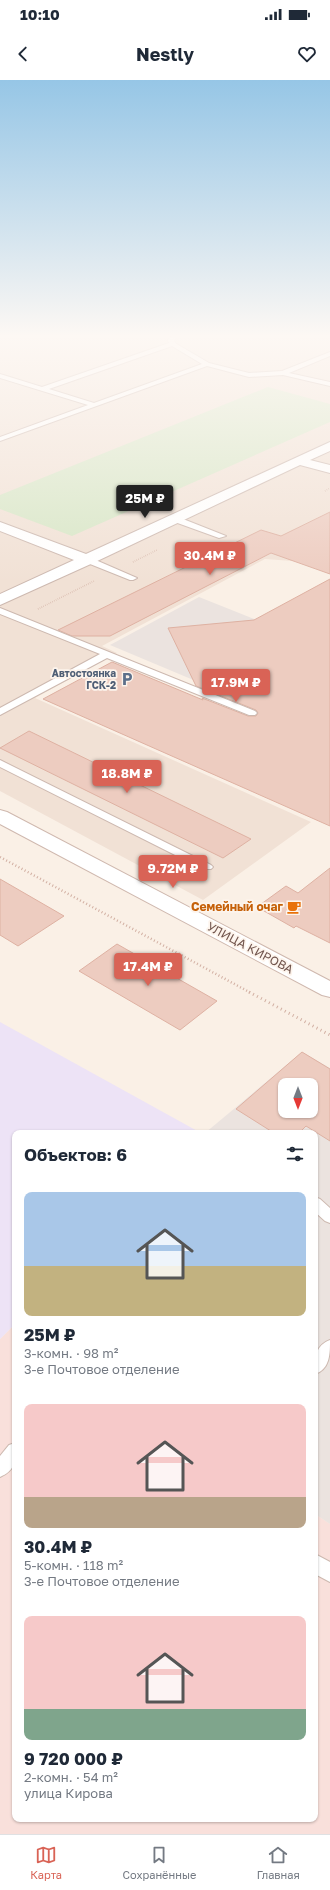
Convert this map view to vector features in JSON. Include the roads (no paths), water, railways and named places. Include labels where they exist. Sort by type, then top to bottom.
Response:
[{"type":"street","points":[[0,600],[330,446]]},
{"type":"street","points":[[300,460],[330,469]]},
{"type":"street","points":[[0,526],[88,560]]},
{"type":"street","name":"УЛИЦА КИРОВА","points":[[0,816],[330,990]]},
{"type":"lane","points":[[0,439],[58,418]]},
{"type":"lane","points":[[175,519],[222,536]]},
{"type":"lane","points":[[88,560],[132,578]]},
{"type":"lane","points":[[0,611],[252,713]]},
{"type":"lane","points":[[0,712],[107,654]]},
{"type":"lane","points":[[0,763],[207,867]]},
{"type":"lane","points":[[318,1205],[330,1217]]},
{"type":"lane","points":[[318,1363],[330,1347]]},
{"type":"lane","points":[[0,1469],[12,1455]]},
{"type":"lane","points":[[318,1565],[330,1574]]},
{"type":"place","name":"Автостоянка ГСК-2","points":[[127,679]]},
{"type":"place","name":"Семейный очаг","points":[[294,907]]}]
